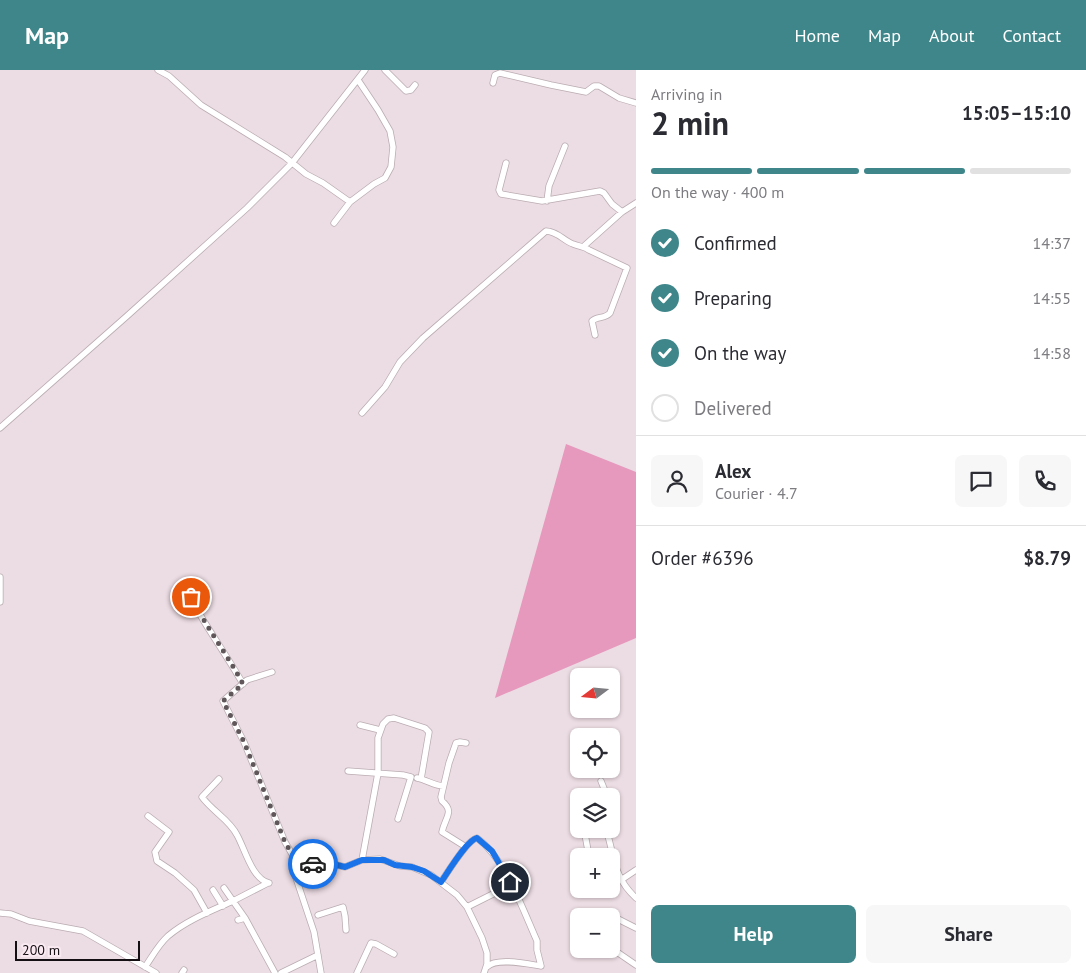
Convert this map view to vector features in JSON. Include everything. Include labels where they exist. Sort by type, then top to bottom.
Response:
[{"type":"street","points":[[158,70],[169,76],[202,105],[350,202]]},
{"type":"street","points":[[0,428],[170,278],[246,208],[292,163],[366,70]]},
{"type":"street","points":[[385,70],[406,91],[415,85]]},
{"type":"street","points":[[493,83],[495,75],[500,73],[586,92],[594,86],[599,86],[619,98],[636,103]]},
{"type":"street","points":[[334,223],[350,202],[388,174],[391,167],[392,138],[386,122],[358,80]]},
{"type":"street","points":[[547,201],[546,193],[565,146]]},
{"type":"street","points":[[506,163],[499,192],[537,201],[602,192],[622,212]]},
{"type":"street","points":[[584,246],[622,212],[636,203]]},
{"type":"street","points":[[362,413],[385,387],[400,362],[423,338],[545,231],[552,232],[572,244],[584,246],[625,267],[627,270],[610,313],[606,317],[592,321],[595,335]]},
{"type":"street","points":[[0,577],[0,602]]},
{"type":"street","points":[[184,589],[191,597],[243,684]]},
{"type":"street","points":[[272,672],[247,680],[223,701],[244,742],[285,842],[300,868]]},
{"type":"street","points":[[362,860],[378,773],[380,730],[386,721],[391,718],[427,730],[429,734],[420,779]]},
{"type":"street","points":[[360,725],[380,730]]},
{"type":"street","points":[[466,743],[456,743],[443,786],[442,801],[448,806],[449,810],[442,832],[466,847]]},
{"type":"street","points":[[348,771],[411,777],[427,780],[433,785],[443,786]]},
{"type":"street","points":[[398,819],[411,777]]},
{"type":"street","points":[[145,967],[155,950],[167,937],[187,922],[269,883],[259,877],[246,856],[236,832],[202,797],[219,778]]},
{"type":"street","points":[[601,781],[604,788]]},
{"type":"street","points":[[148,816],[169,832],[155,852],[157,861],[175,873],[194,890],[208,913]]},
{"type":"street","points":[[441,882],[466,847],[473,839],[477,838],[492,851],[510,882],[537,941],[541,966],[499,962],[489,964],[486,970]]},
{"type":"street","points":[[609,838],[614,862],[621,880],[627,890],[636,898]]},
{"type":"street","points":[[321,973],[308,912],[296,878],[300,868],[310,864],[325,862],[345,867],[362,860],[384,860],[395,865],[424,871],[457,895],[467,907],[485,946],[487,953],[486,970]]},
{"type":"street","points":[[621,880],[636,870]]},
{"type":"street","points":[[224,888],[275,973]]},
{"type":"street","points":[[213,890],[224,906]]},
{"type":"street","points":[[467,907],[497,892]]},
{"type":"street","points":[[318,915],[343,907],[346,916],[346,930]]},
{"type":"street","points":[[0,913],[17,915],[29,921],[83,932],[156,973]]},
{"type":"street","points":[[620,920],[636,928]]},
{"type":"street","points":[[357,973],[371,943],[373,942],[394,954]]},
{"type":"street","points":[[620,954],[636,966],[633,973]]},
{"type":"street","points":[[281,973],[318,955]]},
{"type":"shaded area","points":[[566,444],[636,472],[636,638],[495,698]]},
{"type":"way so far","points":[[191,597],[243,684],[223,701],[244,742],[285,842],[300,868],[313,864]]},
{"type":"route","points":[[313,864],[325,862],[345,867],[362,860],[384,860],[395,865],[424,871],[441,882],[466,847],[474,838],[477,838],[492,851],[510,882]]}]
